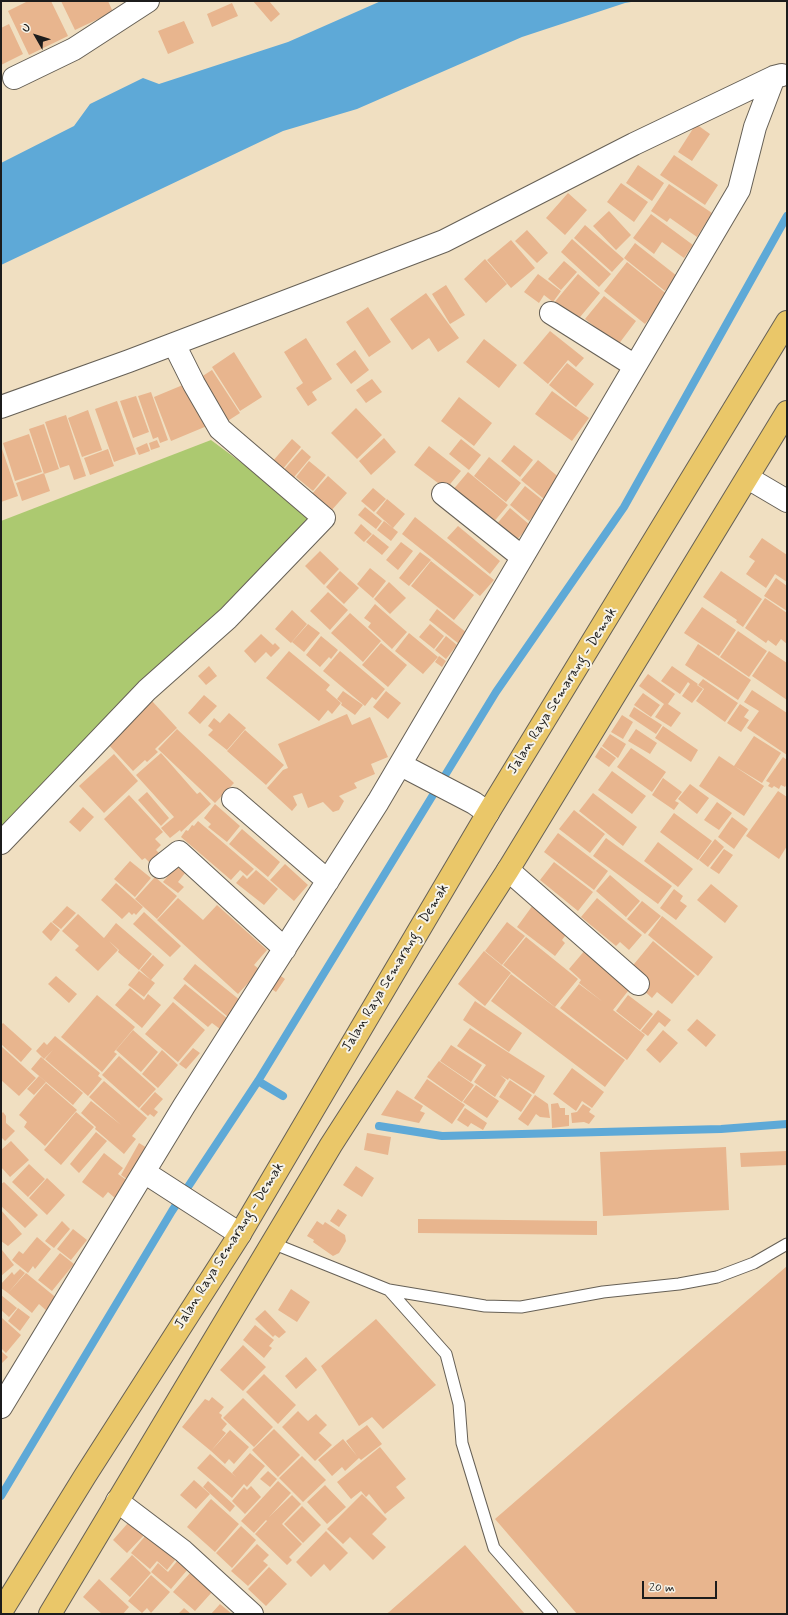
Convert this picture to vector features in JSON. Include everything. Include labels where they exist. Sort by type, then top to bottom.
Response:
[{"type":"highway","name":"Jalan Raya Semarang - Demak","points":[[1,1612],[85,1476],[240,1234],[481,808],[787,322]]},
{"type":"highway","points":[[50,1614],[331,1145],[508,870],[787,412]]},
{"type":"street","points":[[14,78],[74,49],[148,1]]},
{"type":"street","points":[[1,407],[174,344],[444,241],[634,144],[780,76]]},
{"type":"street","points":[[1,1407],[144,1172],[328,881],[405,766],[522,557],[739,190],[755,127],[780,76]]},
{"type":"street","points":[[551,313],[635,366]]},
{"type":"street","points":[[1,843],[147,690],[228,618],[324,518],[220,429],[194,384],[174,344]]},
{"type":"street","points":[[748,478],[787,501]]},
{"type":"street","points":[[443,494],[522,557]]},
{"type":"street","points":[[405,766],[481,808]]},
{"type":"street","points":[[233,799],[328,881]]},
{"type":"street","points":[[160,866],[179,852],[285,949]]},
{"type":"street","points":[[508,870],[638,984]]},
{"type":"street","points":[[144,1172],[213,1218],[240,1234]]},
{"type":"street","points":[[117,1501],[183,1551],[252,1614]]},
{"type":"lane","points":[[272,1243],[389,1290],[485,1306],[521,1307],[603,1292],[679,1284],[717,1277],[754,1263],[787,1244]]},
{"type":"lane","points":[[389,1290],[446,1354],[460,1404],[462,1443],[494,1548],[552,1614]]},
{"type":"green space","points":[[211,440],[313,516],[1,830],[1,521]]},
{"type":"water","points":[[381,1],[637,1],[625,3],[522,37],[357,109],[283,131],[1,265],[1,163],[74,126],[90,104],[143,78],[159,84],[288,42]]},
{"type":"building","points":[[28,1],[51,1],[68,36],[29,55],[8,11]]},
{"type":"building","points":[[61,1],[108,1],[113,12],[75,30]]},
{"type":"building","points":[[253,1],[269,1],[280,14],[271,22]]},
{"type":"building","points":[[232,3],[238,16],[212,27],[207,14]]},
{"type":"building","points":[[184,21],[194,43],[168,54],[158,31]]},
{"type":"building","points":[[9,24],[23,54],[1,65],[1,28]]},
{"type":"building","points":[[696,124],[710,134],[692,161],[678,152]]},
{"type":"building","points":[[674,155],[718,185],[705,205],[660,175]]},
{"type":"building","points":[[638,165],[664,183],[652,201],[626,183]]},
{"type":"building","points":[[621,183],[648,202],[634,222],[607,202]]},
{"type":"building","points":[[669,184],[712,213],[697,237],[670,218],[667,222],[651,211]]},
{"type":"building","points":[[568,193],[587,210],[565,235],[546,218]]},
{"type":"building","points":[[609,211],[631,235],[616,250],[593,226]]},
{"type":"building","points":[[651,214],[693,245],[684,258],[662,242],[654,254],[633,238]]},
{"type":"building","points":[[585,225],[624,259],[612,272],[574,238]]},
{"type":"building","points":[[527,230],[548,253],[537,263],[515,241]]},
{"type":"building","points":[[572,239],[611,274],[599,287],[561,252]]},
{"type":"building","points":[[511,240],[535,268],[511,288],[487,260]]},
{"type":"building","points":[[635,243],[677,276],[665,291],[624,258]]},
{"type":"building","points":[[485,259],[507,284],[486,303],[464,279]]},
{"type":"building","points":[[564,261],[577,272],[561,290],[548,279]]},
{"type":"building","points":[[627,262],[668,295],[645,324],[604,291]]},
{"type":"building","points":[[538,274],[561,291],[553,302],[544,295],[539,303],[524,292]]},
{"type":"building","points":[[578,274],[600,293],[576,322],[553,304]]},
{"type":"building","points":[[446,285],[465,315],[450,324],[432,294]]},
{"type":"building","points":[[426,293],[459,338],[438,352],[429,338],[412,350],[390,319]]},
{"type":"building","points":[[604,296],[636,321],[618,345],[585,319]]},
{"type":"building","points":[[368,307],[391,342],[369,357],[346,322]]},
{"type":"building","points":[[550,331],[584,358],[576,367],[568,360],[548,384],[523,363]]},
{"type":"building","points":[[306,338],[332,379],[312,392],[317,400],[308,406],[296,388],[303,383],[284,352]]},
{"type":"building","points":[[484,339],[517,365],[499,388],[466,362]]},
{"type":"building","points":[[355,350],[369,370],[351,384],[336,364]]},
{"type":"building","points":[[234,352],[262,397],[240,411],[212,367]]},
{"type":"building","points":[[567,363],[594,384],[576,407],[549,385]]},
{"type":"building","points":[[212,370],[240,413],[223,424],[195,381]]},
{"type":"building","points":[[372,379],[382,392],[366,403],[356,390]]},
{"type":"building","points":[[190,382],[207,426],[171,441],[154,397]]},
{"type":"building","points":[[552,391],[589,418],[572,441],[535,414]]},
{"type":"building","points":[[151,392],[168,440],[160,443],[158,437],[153,439],[138,396]]},
{"type":"building","points":[[136,396],[149,432],[133,438],[120,401]]},
{"type":"building","points":[[459,397],[492,423],[474,446],[441,421]]},
{"type":"building","points":[[117,401],[136,454],[114,462],[95,409]]},
{"type":"building","points":[[356,408],[382,435],[357,459],[331,433]]},
{"type":"building","points":[[88,410],[102,450],[82,457],[68,418]]},
{"type":"building","points":[[66,415],[86,476],[74,480],[69,465],[60,468],[45,422]]},
{"type":"building","points":[[44,424],[59,469],[44,474],[29,429]]},
{"type":"building","points":[[29,434],[42,472],[15,481],[3,443]]},
{"type":"building","points":[[384,438],[396,452],[371,475],[359,461]]},
{"type":"building","points":[[292,439],[301,447],[282,470],[272,462]]},
{"type":"building","points":[[461,439],[481,455],[469,470],[449,454]]},
{"type":"building","points":[[157,440],[160,447],[151,450],[149,443]]},
{"type":"building","points":[[147,443],[150,451],[139,455],[136,448]]},
{"type":"building","points":[[514,445],[533,460],[520,477],[501,461]]},
{"type":"building","points":[[1,446],[18,496],[1,502]]},
{"type":"building","points":[[429,446],[461,471],[446,489],[414,465]]},
{"type":"building","points":[[108,449],[114,466],[90,475],[84,458]]},
{"type":"building","points":[[302,449],[311,457],[290,482],[280,474]]},
{"type":"building","points":[[489,457],[521,483],[506,502],[474,476]]},
{"type":"building","points":[[538,460],[561,479],[544,499],[521,480]]},
{"type":"building","points":[[309,461],[326,475],[313,491],[296,477]]},
{"type":"building","points":[[468,472],[508,505],[492,524],[452,491]]},
{"type":"building","points":[[44,473],[50,491],[22,501],[16,483]]},
{"type":"building","points":[[328,476],[347,493],[330,512],[311,495]]},
{"type":"building","points":[[525,486],[545,502],[529,521],[510,505]]},
{"type":"building","points":[[373,488],[386,499],[374,512],[361,501]]},
{"type":"building","points":[[387,499],[405,514],[393,528],[376,513]]},
{"type":"building","points":[[365,507],[382,521],[376,529],[358,515]]},
{"type":"building","points":[[510,508],[530,525],[515,542],[496,525]]},
{"type":"building","points":[[415,517],[494,580],[480,596],[402,534]]},
{"type":"building","points":[[384,521],[398,532],[391,541],[377,530]]},
{"type":"building","points":[[361,524],[372,534],[364,542],[354,533]]},
{"type":"building","points":[[458,526],[500,561],[490,574],[447,538]]},
{"type":"building","points":[[373,534],[389,547],[382,555],[366,542]]},
{"type":"building","points":[[762,538],[787,555],[787,582],[775,574],[766,588],[746,574],[755,561],[749,557]]},
{"type":"building","points":[[401,542],[413,551],[398,570],[386,560]]},
{"type":"building","points":[[320,551],[339,569],[324,585],[305,566]]},
{"type":"building","points":[[420,552],[431,560],[409,586],[399,578]]},
{"type":"building","points":[[431,561],[474,595],[454,620],[411,586]]},
{"type":"building","points":[[370,568],[386,581],[373,598],[357,584]]},
{"type":"building","points":[[340,571],[359,588],[344,604],[326,587]]},
{"type":"building","points":[[721,571],[762,599],[743,627],[736,622],[737,620],[703,597]]},
{"type":"building","points":[[776,578],[787,586],[787,611],[764,596]]},
{"type":"building","points":[[389,582],[406,598],[390,614],[374,599]]},
{"type":"building","points":[[328,592],[348,610],[330,630],[310,611]]},
{"type":"building","points":[[765,598],[787,613],[787,644],[781,639],[776,646],[768,640],[766,643],[745,628]]},
{"type":"building","points":[[375,604],[407,632],[392,649],[368,627],[371,623],[364,618]]},
{"type":"building","points":[[702,607],[736,630],[719,656],[684,633]]},
{"type":"building","points":[[437,609],[467,633],[459,644],[429,620]]},
{"type":"building","points":[[292,610],[307,624],[291,643],[275,629]]},
{"type":"building","points":[[350,613],[381,641],[363,662],[331,633]]},
{"type":"building","points":[[308,624],[320,633],[304,652],[292,642]]},
{"type":"building","points":[[430,624],[444,636],[434,649],[419,637]]},
{"type":"building","points":[[738,631],[767,651],[749,677],[720,657]]},
{"type":"building","points":[[409,633],[438,657],[423,674],[395,651]]},
{"type":"building","points":[[261,634],[273,645],[275,643],[280,648],[271,657],[266,652],[255,663],[244,651]]},
{"type":"building","points":[[321,636],[338,650],[331,659],[329,657],[320,667],[306,655]]},
{"type":"building","points":[[446,636],[457,645],[446,659],[435,650]]},
{"type":"building","points":[[381,643],[407,665],[388,687],[362,665]]},
{"type":"building","points":[[698,644],[751,680],[738,700],[685,665]]},
{"type":"building","points":[[289,651],[330,685],[326,690],[341,703],[332,714],[328,710],[319,721],[266,678]]},
{"type":"building","points":[[340,651],[385,689],[376,700],[372,697],[365,706],[323,671]]},
{"type":"building","points":[[769,651],[787,663],[787,700],[752,676]]},
{"type":"building","points":[[439,656],[446,661],[442,667],[435,662]]},
{"type":"building","points":[[209,666],[217,676],[206,685],[198,676]]},
{"type":"building","points":[[672,666],[703,689],[692,703],[682,696],[690,684],[688,682],[680,694],[661,681]]},
{"type":"building","points":[[648,674],[675,694],[668,704],[665,702],[681,713],[671,727],[655,717],[664,704],[639,686]]},
{"type":"building","points":[[703,679],[738,703],[725,722],[696,701],[704,689],[698,685]]},
{"type":"building","points":[[752,690],[787,713],[787,755],[747,728],[759,711],[744,702]]},
{"type":"building","points":[[343,691],[363,705],[355,715],[341,705],[342,703],[337,699]]},
{"type":"building","points":[[386,691],[401,703],[388,719],[373,707]]},
{"type":"building","points":[[643,693],[660,705],[651,717],[634,705]]},
{"type":"building","points":[[204,695],[217,706],[200,724],[188,713]]},
{"type":"building","points":[[152,701],[177,728],[155,749],[158,752],[147,762],[145,760],[133,771],[107,743]]},
{"type":"building","points":[[740,704],[749,710],[744,717],[749,720],[741,732],[727,723]]},
{"type":"building","points":[[634,707],[662,725],[656,734],[629,716]]},
{"type":"building","points":[[229,713],[246,728],[227,750],[208,735],[213,730],[208,726],[214,718],[220,723]]},
{"type":"building","points":[[347,714],[352,725],[370,717],[388,757],[371,764],[375,774],[354,783],[357,788],[339,796],[344,801],[339,810],[333,812],[323,802],[308,808],[302,793],[293,796],[297,805],[292,811],[267,788],[283,770],[288,768],[278,744]]},
{"type":"building","points":[[622,715],[633,722],[623,739],[611,732]]},
{"type":"building","points":[[663,726],[698,750],[691,762],[655,738]]},
{"type":"building","points":[[177,729],[234,783],[215,803],[158,749]]},
{"type":"building","points":[[636,729],[657,743],[650,754],[628,741]]},
{"type":"building","points":[[245,730],[284,765],[266,785],[227,751]]},
{"type":"building","points":[[610,734],[626,744],[618,758],[602,746]]},
{"type":"building","points":[[754,736],[781,753],[762,783],[734,766]]},
{"type":"building","points":[[601,747],[616,758],[609,767],[595,757]]},
{"type":"building","points":[[631,748],[666,772],[652,792],[617,767]]},
{"type":"building","points":[[161,753],[197,794],[200,792],[211,804],[181,832],[180,830],[170,838],[161,828],[174,817],[136,775]]},
{"type":"building","points":[[114,754],[138,781],[104,813],[79,786]]},
{"type":"building","points":[[719,756],[764,786],[744,816],[699,786]]},
{"type":"building","points":[[783,757],[787,760],[787,784],[785,787],[781,785],[779,789],[774,786],[772,788],[768,786],[770,783],[766,781]]},
{"type":"building","points":[[612,771],[646,796],[632,814],[598,790]]},
{"type":"building","points":[[663,778],[682,792],[675,801],[679,803],[674,810],[652,795]]},
{"type":"building","points":[[690,784],[709,798],[697,814],[678,799]]},
{"type":"building","points":[[778,791],[787,797],[787,846],[779,859],[746,836]]},
{"type":"building","points":[[147,792],[169,818],[161,826],[138,800]]},
{"type":"building","points":[[593,793],[637,827],[623,846],[579,811]]},
{"type":"building","points":[[129,795],[163,832],[155,839],[161,845],[156,850],[159,853],[149,862],[145,858],[142,860],[104,819]]},
{"type":"building","points":[[717,802],[732,813],[719,830],[704,820]]},
{"type":"building","points":[[215,804],[240,826],[227,842],[208,827],[211,824],[204,818]]},
{"type":"building","points":[[83,807],[94,817],[80,832],[69,822]]},
{"type":"building","points":[[574,810],[605,834],[590,853],[559,829]]},
{"type":"building","points":[[674,813],[712,841],[698,860],[660,832]]},
{"type":"building","points":[[732,817],[748,829],[734,849],[718,837]]},
{"type":"building","points":[[198,821],[254,869],[247,876],[240,870],[231,880],[181,837],[186,830],[188,831],[192,825],[194,826]]},
{"type":"building","points":[[242,829],[280,862],[268,877],[229,844]]},
{"type":"building","points":[[558,833],[608,871],[594,890],[544,852]]},
{"type":"building","points":[[606,838],[672,886],[658,904],[593,856]]},
{"type":"building","points":[[715,839],[724,847],[708,867],[699,860]]},
{"type":"building","points":[[658,842],[693,869],[678,887],[644,861]]},
{"type":"building","points":[[724,849],[733,855],[719,874],[710,868]]},
{"type":"building","points":[[130,861],[151,878],[135,897],[114,879]]},
{"type":"building","points":[[554,862],[593,892],[578,911],[540,880]]},
{"type":"building","points":[[285,864],[308,885],[294,901],[270,880]]},
{"type":"building","points":[[176,866],[185,873],[178,882],[184,887],[178,893],[163,882]]},
{"type":"building","points":[[256,870],[278,889],[264,905],[236,883],[243,875],[247,879]]},
{"type":"building","points":[[610,875],[640,901],[626,917],[596,891]]},
{"type":"building","points":[[155,877],[177,896],[157,919],[135,899]]},
{"type":"building","points":[[116,883],[143,907],[136,915],[134,913],[132,915],[129,912],[122,919],[101,900]]},
{"type":"building","points":[[711,884],[738,906],[725,923],[697,900]]},
{"type":"building","points":[[674,889],[683,896],[680,901],[687,906],[676,920],[660,908]]},
{"type":"building","points":[[178,898],[203,920],[217,905],[267,950],[254,965],[260,970],[238,994],[157,920]]},
{"type":"building","points":[[597,898],[642,935],[629,950],[620,942],[616,946],[581,917]]},
{"type":"building","points":[[642,901],[661,916],[645,934],[627,919]]},
{"type":"building","points":[[533,905],[568,932],[562,940],[565,943],[555,956],[517,927]]},
{"type":"building","points":[[67,906],[76,913],[61,929],[52,922]]},
{"type":"building","points":[[144,912],[181,946],[170,957],[133,924]]},
{"type":"building","points":[[78,914],[104,938],[116,923],[152,954],[139,970],[118,952],[119,950],[109,941],[118,950],[98,971],[75,950],[79,946],[62,931]]},
{"type":"building","points":[[662,916],[713,957],[698,976],[648,935]]},
{"type":"building","points":[[51,922],[60,930],[51,941],[42,932]]},
{"type":"building","points":[[507,922],[525,936],[502,965],[485,951]]},
{"type":"building","points":[[526,937],[578,979],[555,1007],[503,965]]},
{"type":"building","points":[[653,941],[695,976],[672,1004],[657,992],[652,998],[642,989],[630,969]]},
{"type":"building","points":[[586,949],[632,986],[613,1010],[645,1035],[627,1060],[560,1008],[579,984],[603,1002],[579,983],[581,980],[569,969]]},
{"type":"building","points":[[484,951],[511,973],[485,1006],[458,984]]},
{"type":"building","points":[[153,955],[164,965],[151,980],[140,970]]},
{"type":"building","points":[[195,964],[241,1001],[228,1017],[183,979]]},
{"type":"building","points":[[139,971],[155,983],[144,997],[128,985]]},
{"type":"building","points":[[278,974],[285,979],[276,992],[269,987]]},
{"type":"building","points":[[511,974],[625,1060],[605,1087],[491,1001]]},
{"type":"building","points":[[56,976],[77,994],[69,1003],[48,984]]},
{"type":"building","points":[[185,984],[228,1019],[220,1029],[212,1023],[208,1027],[173,998]]},
{"type":"building","points":[[130,988],[144,1000],[148,994],[161,1005],[142,1028],[115,1005]]},
{"type":"building","points":[[97,995],[135,1027],[114,1052],[117,1054],[102,1072],[61,1037]]},
{"type":"building","points":[[628,995],[653,1014],[640,1030],[616,1011]]},
{"type":"building","points":[[475,1001],[522,1033],[509,1052],[463,1020]]},
{"type":"building","points":[[173,1002],[205,1030],[178,1062],[145,1034]]},
{"type":"building","points":[[658,1010],[671,1020],[665,1027],[659,1022],[648,1036],[641,1031]]},
{"type":"building","points":[[697,1019],[716,1035],[706,1047],[687,1030]]},
{"type":"building","points":[[3,1023],[32,1049],[21,1062],[1,1044],[1,1025]]},
{"type":"building","points":[[470,1028],[545,1076],[534,1094],[509,1078],[508,1080],[500,1075],[506,1080],[495,1097],[474,1082],[486,1065],[457,1046]]},
{"type":"building","points":[[133,1030],[158,1052],[141,1072],[116,1050]]},
{"type":"building","points":[[663,1030],[678,1043],[660,1063],[646,1050]]},
{"type":"building","points":[[55,1036],[100,1073],[98,1076],[102,1079],[88,1096],[45,1059],[53,1050],[44,1059],[36,1051],[44,1042],[47,1045]]},
{"type":"building","points":[[451,1045],[482,1065],[471,1082],[440,1061]]},
{"type":"building","points":[[1,1046],[36,1078],[19,1096],[1,1080]]},
{"type":"building","points":[[193,1048],[200,1053],[186,1069],[179,1064]]},
{"type":"building","points":[[162,1050],[178,1065],[158,1088],[142,1074]]},
{"type":"building","points":[[119,1056],[156,1089],[139,1108],[102,1075]]},
{"type":"building","points":[[41,1057],[83,1093],[73,1105],[31,1069]]},
{"type":"building","points":[[439,1061],[474,1085],[462,1102],[427,1077]]},
{"type":"building","points":[[572,1068],[604,1092],[592,1108],[582,1101],[576,1111],[553,1094]]},
{"type":"building","points":[[39,1076],[46,1082],[34,1095],[27,1089]]},
{"type":"building","points":[[427,1079],[465,1105],[452,1124],[414,1098]]},
{"type":"building","points":[[510,1080],[532,1095],[521,1112],[499,1097]]},
{"type":"building","points":[[104,1081],[147,1118],[132,1136],[136,1139],[124,1154],[95,1129],[96,1127],[81,1113],[91,1101],[121,1125],[89,1097]]},
{"type":"building","points":[[46,1083],[77,1110],[45,1146],[24,1127],[27,1122],[19,1115]]},
{"type":"building","points":[[476,1085],[499,1101],[487,1118],[463,1102]]},
{"type":"building","points":[[397,1090],[423,1106],[420,1111],[425,1113],[419,1123],[381,1115]]},
{"type":"building","points":[[155,1092],[163,1099],[154,1109],[158,1112],[154,1117],[150,1114],[148,1116],[140,1109]]},
{"type":"building","points":[[535,1095],[548,1104],[550,1118],[540,1117],[536,1114],[528,1126],[518,1119]]},
{"type":"building","points":[[558,1103],[560,1108],[565,1108],[565,1115],[569,1115],[569,1126],[552,1128],[551,1104]]},
{"type":"building","points":[[583,1104],[591,1109],[589,1112],[595,1116],[589,1124],[584,1122],[572,1123],[571,1113],[577,1112]]},
{"type":"building","points":[[465,1108],[487,1123],[483,1130],[471,1123],[468,1127],[457,1120]]},
{"type":"building","points":[[3,1112],[6,1116],[6,1123],[15,1131],[5,1141],[1,1137],[1,1114]]},
{"type":"building","points":[[76,1112],[94,1127],[61,1165],[44,1150]]},
{"type":"building","points":[[96,1132],[107,1141],[79,1173],[70,1164]]},
{"type":"building","points":[[367,1133],[391,1137],[388,1155],[364,1150]]},
{"type":"building","points":[[11,1141],[29,1160],[10,1177],[1,1167],[1,1150]]},
{"type":"building","points":[[139,1143],[147,1148],[128,1180],[121,1175]]},
{"type":"building","points":[[726,1147],[729,1210],[603,1216],[600,1152]]},
{"type":"building","points":[[787,1151],[787,1165],[741,1167],[740,1153]]},
{"type":"building","points":[[104,1153],[123,1168],[118,1174],[128,1181],[115,1198],[108,1192],[103,1198],[82,1182]]},
{"type":"building","points":[[29,1164],[45,1179],[28,1197],[12,1182]]},
{"type":"building","points":[[356,1166],[374,1178],[362,1197],[343,1185]]},
{"type":"building","points":[[47,1178],[65,1195],[47,1215],[29,1198]]},
{"type":"building","points":[[4,1182],[38,1215],[25,1228],[1,1206],[1,1184]]},
{"type":"building","points":[[338,1209],[347,1215],[339,1227],[330,1221]]},
{"type":"building","points":[[1,1210],[22,1234],[8,1246],[1,1241]]},
{"type":"building","points":[[418,1219],[597,1221],[597,1235],[418,1233]]},
{"type":"building","points":[[62,1221],[70,1229],[54,1248],[45,1241]]},
{"type":"building","points":[[317,1221],[323,1225],[325,1222],[345,1235],[346,1241],[339,1253],[333,1256],[307,1236]]},
{"type":"building","points":[[73,1229],[87,1240],[71,1260],[57,1249]]},
{"type":"building","points":[[37,1237],[51,1249],[35,1269],[33,1266],[28,1273],[12,1260],[19,1251],[23,1254]]},
{"type":"building","points":[[2,1250],[14,1265],[1,1276],[1,1251]]},
{"type":"building","points":[[60,1253],[74,1264],[52,1291],[38,1280]]},
{"type":"building","points":[[787,1266],[787,1614],[577,1614],[495,1519]]},
{"type":"building","points":[[20,1269],[25,1273],[8,1293],[1,1288],[1,1284],[12,1272],[14,1275]]},
{"type":"building","points":[[26,1273],[59,1300],[48,1312],[39,1304],[32,1313],[8,1293]]},
{"type":"building","points":[[291,1289],[310,1302],[297,1322],[278,1310]]},
{"type":"building","points":[[1,1295],[17,1308],[9,1317],[1,1310]]},
{"type":"building","points":[[18,1308],[30,1317],[20,1331],[8,1321]]},
{"type":"building","points":[[265,1310],[286,1332],[279,1338],[275,1335],[273,1337],[255,1319]]},
{"type":"building","points":[[2,1318],[21,1335],[6,1353],[1,1348]]},
{"type":"building","points":[[376,1319],[436,1385],[383,1429],[372,1417],[359,1426],[321,1366]]},
{"type":"building","points":[[255,1325],[274,1340],[269,1346],[272,1348],[264,1358],[243,1340]]},
{"type":"building","points":[[243,1345],[266,1367],[243,1391],[220,1370]]},
{"type":"building","points":[[1,1351],[8,1357],[1,1364]]},
{"type":"building","points":[[306,1357],[317,1370],[296,1389],[285,1376]]},
{"type":"building","points":[[264,1374],[296,1405],[278,1424],[246,1392]]},
{"type":"building","points":[[212,1397],[224,1407],[219,1413],[222,1415],[221,1418],[227,1424],[222,1430],[226,1433],[211,1451],[182,1427],[205,1399],[209,1401]]},
{"type":"building","points":[[243,1398],[273,1427],[254,1447],[223,1418]]},
{"type":"building","points":[[298,1411],[308,1421],[316,1414],[327,1425],[319,1433],[332,1445],[315,1461],[282,1427]]},
{"type":"building","points":[[367,1425],[382,1444],[361,1460],[359,1458],[345,1471],[342,1467],[332,1476],[318,1460],[343,1439],[357,1456],[346,1441]]},
{"type":"building","points":[[274,1429],[300,1455],[278,1477],[252,1450]]},
{"type":"building","points":[[230,1430],[249,1447],[234,1464],[229,1459],[225,1464],[211,1451]]},
{"type":"building","points":[[380,1447],[406,1479],[396,1487],[405,1498],[385,1514],[369,1494],[366,1497],[361,1491],[351,1499],[337,1482]]},
{"type":"building","points":[[250,1453],[265,1466],[247,1487],[244,1484],[232,1498],[197,1468],[210,1454],[236,1477],[232,1473]]},
{"type":"building","points":[[302,1456],[326,1480],[303,1502],[279,1478]]},
{"type":"building","points":[[268,1471],[277,1479],[270,1487],[260,1479]]},
{"type":"building","points":[[194,1480],[210,1494],[196,1509],[180,1495]]},
{"type":"building","points":[[208,1481],[235,1506],[230,1512],[203,1487]]},
{"type":"building","points":[[278,1481],[291,1493],[269,1517],[292,1495],[301,1504],[282,1524],[302,1544],[289,1557],[292,1560],[287,1565],[255,1534],[267,1521],[266,1520],[254,1533],[241,1521]]},
{"type":"building","points":[[325,1485],[346,1507],[327,1524],[307,1502]]},
{"type":"building","points":[[251,1486],[261,1497],[245,1514],[232,1501],[244,1487],[247,1490]]},
{"type":"building","points":[[362,1494],[387,1519],[372,1534],[386,1547],[373,1560],[350,1537],[343,1544],[327,1529]]},
{"type":"building","points":[[211,1499],[239,1524],[215,1552],[187,1527]]},
{"type":"building","points":[[302,1506],[321,1525],[303,1543],[284,1524]]},
{"type":"building","points":[[128,1523],[132,1526],[135,1523],[146,1533],[127,1553],[113,1540]]},
{"type":"building","points":[[241,1526],[256,1540],[232,1568],[216,1553]]},
{"type":"building","points":[[326,1531],[348,1553],[330,1571],[324,1564],[311,1577],[296,1562]]},
{"type":"building","points":[[146,1535],[175,1560],[167,1570],[157,1561],[150,1569],[131,1553]]},
{"type":"building","points":[[257,1544],[269,1555],[263,1561],[268,1565],[248,1586],[231,1571]]},
{"type":"building","points":[[465,1545],[525,1614],[386,1614],[389,1612]]},
{"type":"building","points":[[132,1555],[151,1573],[130,1597],[110,1579]]},
{"type":"building","points":[[178,1560],[188,1569],[171,1589],[151,1572],[158,1563],[168,1572]]},
{"type":"building","points":[[269,1567],[287,1584],[266,1606],[248,1589]]},
{"type":"building","points":[[190,1573],[212,1592],[195,1611],[173,1592]]},
{"type":"building","points":[[151,1575],[170,1592],[151,1613],[147,1608],[142,1613],[128,1601]]},
{"type":"building","points":[[99,1579],[129,1607],[123,1614],[102,1614],[83,1597]]},
{"type":"building","points":[[220,1604],[232,1614],[211,1614]]},
{"type":"building","points":[[184,1608],[191,1614],[178,1614]]},
{"type":"waterway","points":[[1,1496],[172,1211],[258,1081],[496,692],[624,507],[787,216]]},
{"type":"waterway","points":[[258,1081],[283,1096]]},
{"type":"waterway","points":[[379,1126],[442,1136],[721,1129],[787,1124]]}]
